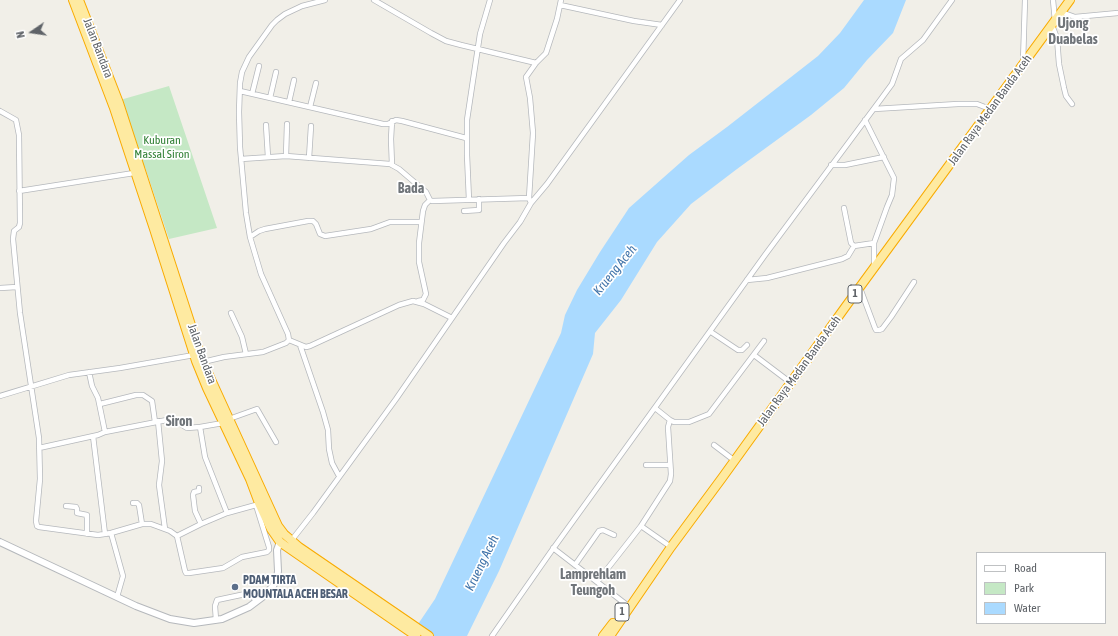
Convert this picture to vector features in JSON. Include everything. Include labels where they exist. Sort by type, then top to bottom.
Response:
[{"type":"highway","name":"Jalan Bandara","points":[[73,0],[114,108],[194,355],[207,388],[226,421]]},
{"type":"highway","name":"Jalan Bandara","points":[[79,0],[119,103],[203,362],[226,421],[278,526],[291,541],[296,550],[416,636]]},
{"type":"highway","name":"Jalan Raya Medan Banda Aceh","points":[[610,636],[671,547],[1070,0]]},
{"type":"highway","name":"Jalan Bandara","points":[[253,478],[257,504],[271,529],[278,546],[296,550],[429,636]]},
{"type":"highway","name":"Jalan Raya Medan Banda Aceh","points":[[603,636],[642,588]]},
{"type":"street","points":[[289,340],[288,334],[261,274],[250,237],[246,213],[238,112],[242,72],[246,63],[272,25],[285,14],[325,0]]},
{"type":"street","points":[[374,0],[431,34],[446,41],[536,63]]},
{"type":"street","points":[[470,200],[466,138],[467,120],[477,49],[490,0]]},
{"type":"street","points":[[291,541],[314,513],[339,476],[400,393],[520,222],[530,201],[547,184],[680,0]]},
{"type":"street","points":[[492,636],[553,548],[711,332],[747,280],[892,84],[902,59],[923,40],[952,0]]},
{"type":"street","points":[[1023,64],[1025,0]]},
{"type":"street","points":[[1053,0],[1053,23],[1057,38],[1059,64],[1066,96],[1072,104]]},
{"type":"street","points":[[530,201],[533,133],[530,98],[526,77],[536,63],[546,54],[557,19],[560,2],[626,19],[662,25]]},
{"type":"street","points":[[1061,12],[1075,17],[1118,13]]},
{"type":"street","points":[[252,94],[259,66]]},
{"type":"street","points":[[270,98],[276,72]]},
{"type":"street","points":[[289,102],[294,80]]},
{"type":"street","points":[[310,107],[316,83]]},
{"type":"street","points":[[240,91],[383,124],[388,124],[396,120],[402,121],[466,138]]},
{"type":"street","points":[[874,109],[958,104],[977,104],[990,109]]},
{"type":"street","points":[[0,111],[16,120],[20,149],[20,225],[14,231],[13,239],[20,313],[32,387],[39,448],[40,479],[36,521],[37,526],[87,534],[105,534],[142,524],[151,524],[165,529],[177,536],[186,573],[223,568],[242,557],[267,552],[278,546],[278,571],[275,583],[270,590],[244,610],[216,620],[194,623],[180,622],[164,617],[117,597],[0,542]]},
{"type":"street","points":[[865,120],[894,178],[894,189],[874,243],[874,270]]},
{"type":"street","points":[[392,121],[392,165]]},
{"type":"street","points":[[286,156],[287,124]]},
{"type":"street","points":[[266,125],[268,157]]},
{"type":"street","points":[[309,158],[311,126]]},
{"type":"street","points":[[241,159],[286,156],[392,165],[399,168],[426,192],[430,200]]},
{"type":"street","points":[[831,165],[845,165],[884,157]]},
{"type":"street","points":[[19,191],[134,173]]},
{"type":"street","points":[[430,200],[530,201]]},
{"type":"street","points":[[289,340],[306,347],[310,346],[399,305],[423,300],[426,294],[420,262],[419,244],[425,205],[430,200]]},
{"type":"street","points":[[464,211],[479,210],[479,200]]},
{"type":"street","points":[[844,208],[851,243],[854,246]]},
{"type":"street","points":[[250,237],[265,229],[308,221],[313,221],[316,224],[320,234],[325,236],[371,229],[390,222],[422,222]]},
{"type":"street","points":[[854,246],[874,243]]},
{"type":"street","points":[[747,280],[767,278],[842,259],[848,256],[854,246]]},
{"type":"street","points":[[860,288],[874,328],[879,330],[882,329],[891,317],[914,282]]},
{"type":"street","points":[[0,288],[17,287]]},
{"type":"street","points":[[417,301],[452,318]]},
{"type":"street","points":[[231,313],[242,337],[246,354]]},
{"type":"street","points":[[711,332],[738,350],[742,350],[746,345]]},
{"type":"street","points":[[203,362],[224,357],[263,352],[286,343],[289,340]]},
{"type":"street","points":[[655,408],[674,422],[688,422],[709,414],[764,341]]},
{"type":"street","points":[[300,345],[321,404],[328,430],[329,449],[332,463],[339,476]]},
{"type":"street","points":[[0,396],[69,375],[194,355]]},
{"type":"street","points":[[754,355],[791,383]]},
{"type":"street","points":[[89,372],[92,386],[97,394],[100,404],[105,432]]},
{"type":"street","points":[[100,404],[136,395],[143,395],[152,401],[162,461],[158,485],[165,529]]},
{"type":"street","points":[[39,448],[105,432],[172,419],[187,428],[196,426],[200,427],[226,421],[251,410],[257,409],[276,442]]},
{"type":"street","points":[[597,582],[641,526],[670,481],[668,427],[670,420]]},
{"type":"street","points":[[200,427],[205,457],[227,513]]},
{"type":"street","points":[[93,436],[105,534]]},
{"type":"street","points":[[714,446],[735,461]]},
{"type":"street","points":[[646,465],[670,465]]},
{"type":"street","points":[[199,488],[199,491],[194,492],[193,495],[195,511],[200,524]]},
{"type":"street","points":[[133,503],[137,503],[139,505],[142,524]]},
{"type":"street","points":[[177,536],[200,524],[227,513],[257,504],[269,550]]},
{"type":"street","points":[[66,506],[76,507],[78,514],[87,515],[87,534]]},
{"type":"street","points":[[641,526],[671,547]]},
{"type":"street","points":[[575,565],[599,531],[603,530],[614,535]]},
{"type":"street","points":[[111,533],[123,576],[117,597]]},
{"type":"street","points":[[553,548],[627,605]]},
{"type":"street","points":[[216,620],[215,606],[217,600],[250,593],[256,602]]},
{"type":"green space","name":"Kuburan Massal Siron","points":[[169,86],[217,228],[169,239],[145,167],[142,167],[120,100]]},
{"type":"water","name":"Krueng Aceh","points":[[864,0],[906,0],[893,33],[867,60],[844,88],[811,115],[691,204],[657,242],[621,300],[595,333],[593,354],[499,571],[467,636],[410,636],[435,599],[561,333],[565,315],[577,290],[629,208],[689,155],[818,56],[840,33]]},
{"type":"place","name":"PDAM TIRTA MOUNTALA ACEH BESAR","points":[[235,587]]},
{"type":"district","name":"Ujong Duabelas","points":[[1073,32]]},
{"type":"district","name":"Bada","points":[[411,189]]},
{"type":"district","name":"Siron","points":[[179,422]]},
{"type":"district","name":"Lamprehlam Teungoh","points":[[593,584]]}]
